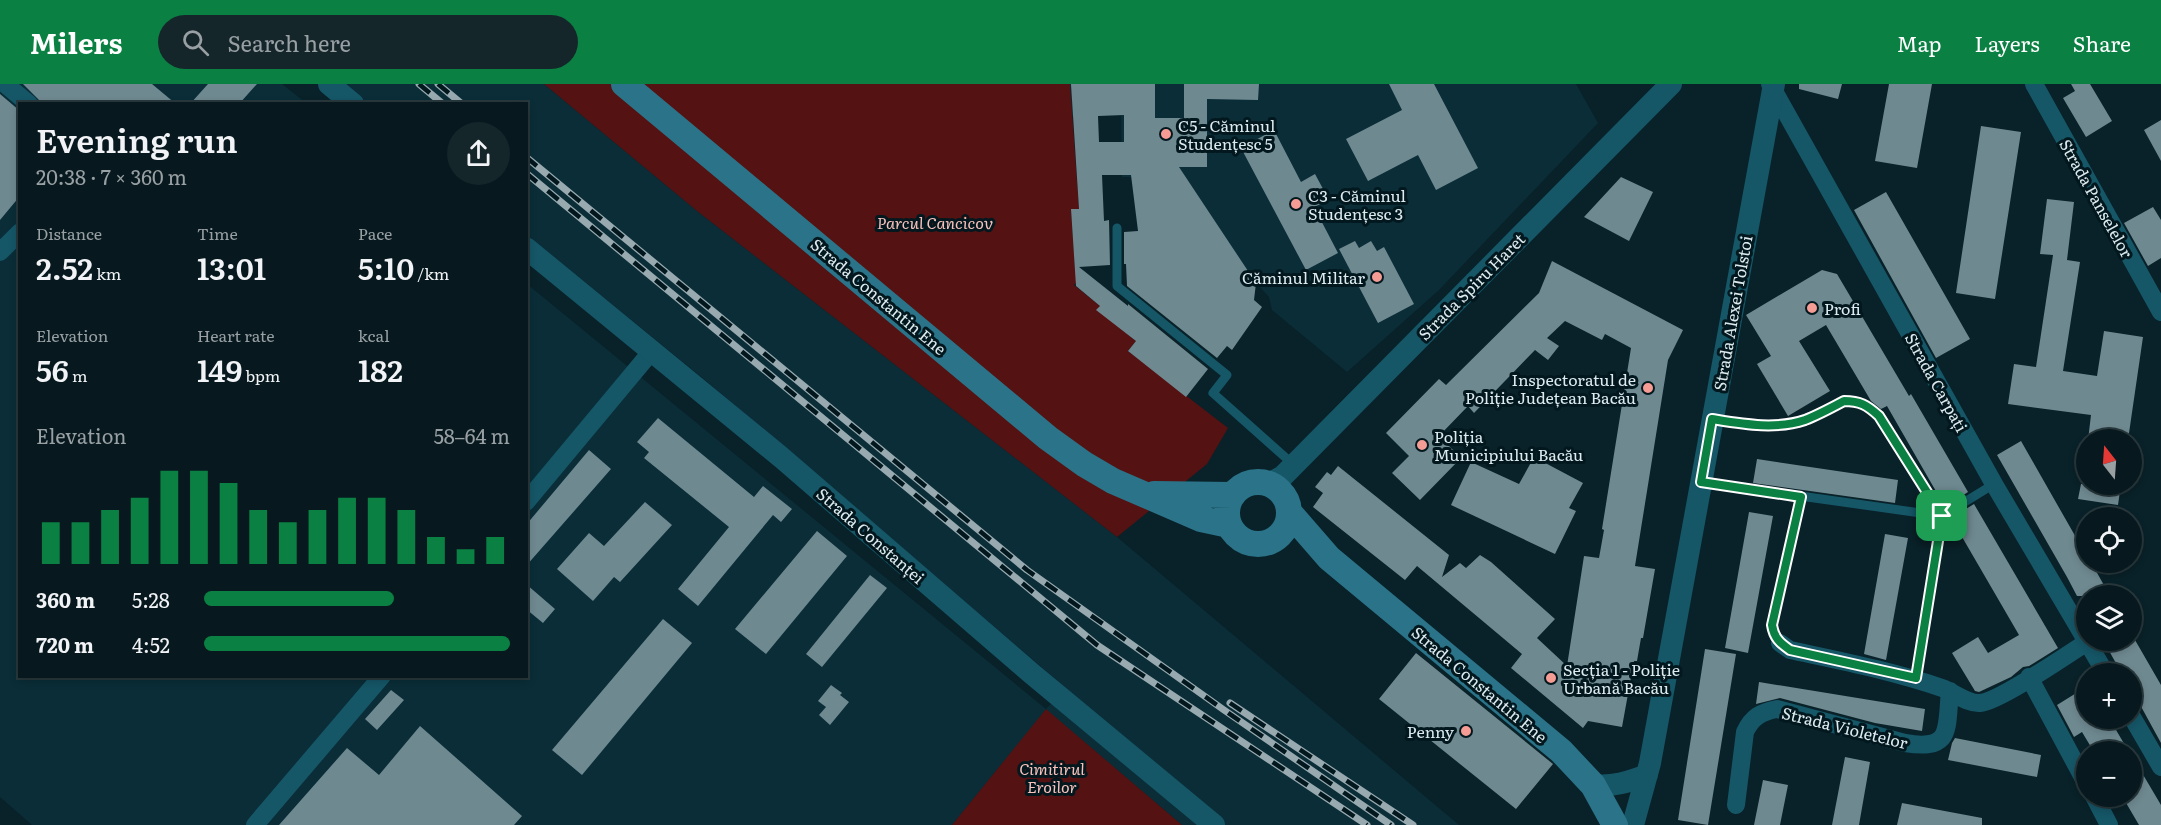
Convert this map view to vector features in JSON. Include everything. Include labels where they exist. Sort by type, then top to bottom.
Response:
[{"type":"main road","name":"Strada Constantin Ene","points":[[624,84],[1048,438],[1084,464],[1113,481],[1171,508],[1201,519],[1229,525]]},
{"type":"main road","points":[[1249,483],[1269,484],[1280,490],[1287,500],[1289,513],[1287,525],[1280,536],[1269,542],[1255,544],[1242,540],[1229,525],[1228,504],[1233,495],[1249,483]]},
{"type":"main road","name":"Strada Constantin Ene","points":[[1144,494],[1233,495]]},
{"type":"main road","name":"Strada Constantin Ene","points":[[1289,513],[1329,558],[1561,751],[1593,785],[1615,825]]},
{"type":"main road","name":"Strada Constantin Ene","points":[[1269,542],[1329,558]]},
{"type":"street","points":[[5,84],[27,102]]},
{"type":"street","points":[[329,84],[351,102]]},
{"type":"street","name":"Strada Spiru Haret","points":[[1269,484],[1283,476],[1671,84]]},
{"type":"street","name":"Strada Panselelor","points":[[2034,84],[2161,312]]},
{"type":"street","name":"Strada Alexei Tolstoi","points":[[1633,825],[1647,775],[1772,86]]},
{"type":"street","name":"Strada Carpați","points":[[1772,86],[1994,484],[2076,622]]},
{"type":"street","points":[[0,252],[18,234]]},
{"type":"street","name":"Strada Constanței","points":[[528,250],[782,458],[1030,673],[1214,825]]},
{"type":"street","points":[[528,500],[651,352]]},
{"type":"street","points":[[1780,643],[1790,650],[1916,678],[1971,702],[1979,703],[2001,695],[2076,649]]},
{"type":"street","points":[[2030,677],[2076,764]]},
{"type":"street","points":[[255,825],[380,678]]},
{"type":"street","name":"Strada Violetelor","points":[[1736,805],[1745,732],[1749,723],[1756,716],[1777,709],[1923,746],[1935,744],[1946,729],[1950,691]]},
{"type":"street","points":[[2139,729],[2161,767]]},
{"type":"street","points":[[1593,785],[1609,787],[1647,775]]},
{"type":"street","points":[[2100,807],[2109,825]]},
{"type":"lane","points":[[1117,228],[1117,286],[1227,375],[1213,393],[1294,465]]},
{"type":"lane","points":[[1712,419],[1751,425],[1784,424],[1805,420],[1844,401],[1857,401],[1868,405],[1879,416],[1942,516],[1916,678]]},
{"type":"lane","points":[[1701,482],[1942,516],[1994,484]]},
{"type":"lane","points":[[1780,643],[1773,633],[1772,625],[1801,497]]},
{"type":"shaded area","points":[[0,84],[282,84],[305,102],[18,102],[18,678],[528,678],[528,285],[1046,709],[1066,688],[705,380],[528,236],[528,102],[365,102],[342,84],[544,84],[697,211],[1117,537],[1459,825],[1182,825],[1046,710],[952,825],[32,825],[0,797]]},
{"type":"shaded area","points":[[1070,84],[1576,84],[1598,123],[1439,290],[1347,372],[1272,310],[1269,297],[1256,283],[1185,177],[1122,177],[1121,115],[1072,116]]},
{"type":"green space","name":"Parcul Cancicov","points":[[544,84],[1070,84],[1079,209],[1071,210],[1075,267],[1085,272],[1074,285],[1100,306],[1097,310],[1136,341],[1128,351],[1228,428],[1207,464],[1117,537],[697,211]]},
{"type":"green space","name":"Cimitirul Eroilor","points":[[1046,709],[1182,825],[952,825]]},
{"type":"building","points":[[23,84],[152,84],[174,102],[41,102]]},
{"type":"building","points":[[208,84],[257,84],[241,102],[192,102]]},
{"type":"building","points":[[1071,84],[1155,84],[1155,118],[1184,118],[1184,84],[1259,84],[1258,100],[1207,99],[1207,167],[1179,167],[1256,283],[1254,300],[1262,307],[1232,350],[1227,346],[1217,358],[1127,286],[1124,232],[1138,231],[1131,175],[1102,175],[1104,221],[1109,220],[1110,265],[1079,267],[1208,369],[1186,397],[1128,351],[1136,341],[1096,310],[1100,306],[1076,286],[1071,209],[1079,209]],"holes":[[[1124,115],[1124,142],[1099,142],[1098,116]]]},
{"type":"building","points":[[1389,84],[1434,84],[1478,168],[1436,190],[1418,155],[1368,181],[1346,139],[1402,110]]},
{"type":"building","points":[[1799,84],[1842,84],[1838,99],[1799,89]]},
{"type":"building","points":[[1889,84],[1932,84],[1917,168],[1875,161]]},
{"type":"building","points":[[2071,84],[2090,84],[2112,121],[2086,137],[2063,98],[2075,91]]},
{"type":"building","points":[[0,94],[18,109],[18,198],[0,220]]},
{"type":"building","points":[[2161,120],[2161,161],[2144,130]]},
{"type":"building","points":[[1981,126],[2021,132],[1995,299],[1956,293]]},
{"type":"building","name":"C3 - Căminul Studențesc 3","points":[[1274,130],[1301,182],[1315,174],[1329,200],[1314,207],[1338,253],[1306,270],[1241,148]]},
{"type":"building","points":[[1621,177],[1653,192],[1629,241],[1584,217]]},
{"type":"building","points":[[1886,192],[1970,339],[1936,358],[1854,210]]},
{"type":"building","points":[[2047,199],[2074,202],[2067,260],[2080,262],[2063,371],[2097,376],[2104,331],[2143,337],[2130,429],[2089,429],[2091,415],[2008,404],[2014,364],[2036,367],[2053,255],[2040,254]]},
{"type":"building","points":[[2153,207],[2161,220],[2161,258],[2148,266],[2124,223]]},
{"type":"building","name":"Căminul Militar","points":[[1355,241],[1359,248],[1371,241],[1377,251],[1384,247],[1414,304],[1378,323],[1339,249]]},
{"type":"building","points":[[1552,261],[1683,330],[1668,360],[1635,566],[1655,569],[1643,638],[1641,638],[1637,661],[1634,661],[1622,727],[1588,721],[1583,728],[1511,668],[1522,654],[1417,566],[1405,580],[1313,507],[1323,493],[1315,487],[1327,472],[1331,475],[1338,466],[1449,555],[1442,577],[1460,563],[1466,568],[1480,555],[1491,562],[1555,619],[1537,638],[1567,666],[1584,556],[1599,558],[1631,348],[1605,334],[1602,340],[1565,321],[1547,338],[1559,346],[1548,360],[1535,350],[1474,413],[1468,406],[1439,436],[1461,458],[1420,500],[1392,473],[1409,456],[1386,433],[1439,379],[1446,385],[1539,293]]},
{"type":"building","points":[[1822,270],[1837,274],[1968,492],[1945,507],[1887,406],[1881,409],[1871,401],[1826,325],[1799,341],[1830,391],[1788,416],[1757,364],[1771,356],[1746,315]]},
{"type":"building","points":[[658,418],[754,497],[763,486],[792,509],[781,522],[773,515],[698,606],[678,589],[729,527],[644,458],[649,452],[637,442]]},
{"type":"building","points":[[2021,441],[2076,537],[2076,573],[2097,573],[2104,585],[2076,585],[2076,594],[1997,455]]},
{"type":"building","points":[[589,450],[611,469],[528,564],[528,523]]},
{"type":"building","points":[[1534,457],[1583,483],[1569,508],[1576,511],[1555,554],[1451,505],[1471,462],[1519,484]]},
{"type":"building","points":[[1757,459],[1898,480],[1895,503],[1753,483]]},
{"type":"building","points":[[2079,495],[2119,495],[2118,505],[2078,499]]},
{"type":"building","points":[[645,502],[672,525],[620,582],[614,577],[593,601],[557,569],[589,533],[604,546]]},
{"type":"building","points":[[1974,504],[2058,648],[2029,666],[2023,667],[2011,677],[1979,692],[1975,691],[1952,653],[1978,637],[1988,653],[2019,635],[1951,518]]},
{"type":"building","points":[[1749,512],[1773,516],[1748,653],[1725,648]]},
{"type":"building","points":[[817,531],[847,556],[766,654],[735,629]]},
{"type":"building","points":[[1885,534],[1908,538],[1886,660],[1864,654]]},
{"type":"building","points":[[870,575],[887,588],[822,667],[806,654]]},
{"type":"building","points":[[528,586],[555,609],[543,623],[528,611]]},
{"type":"building","points":[[663,619],[692,643],[582,775],[552,750]]},
{"type":"building","points":[[1705,649],[1736,654],[1708,825],[1678,820]]},
{"type":"building","points":[[2109,651],[2141,651],[2161,685],[2161,743],[2142,708],[2142,663],[2116,663]]},
{"type":"building","name":"Penny","points":[[1416,653],[1553,764],[1516,809],[1379,699]]},
{"type":"building","points":[[1759,682],[1925,709],[1922,731],[1875,723],[1780,698],[1756,704]]},
{"type":"building","points":[[831,685],[849,702],[830,725],[819,715],[826,707],[818,701]]},
{"type":"building","points":[[391,690],[404,700],[377,730],[365,719]]},
{"type":"building","points":[[2076,693],[2076,729],[2115,729],[2123,741],[2087,741],[2082,732],[2074,737],[2057,705]]},
{"type":"building","points":[[420,726],[522,816],[514,825],[279,825],[347,748],[379,775]]},
{"type":"building","points":[[1955,738],[2041,755],[2037,777],[1948,760]]},
{"type":"building","points":[[1845,757],[1870,762],[1859,825],[1832,825]]},
{"type":"building","points":[[2142,773],[2161,805],[2161,825],[2139,825],[2128,807],[2142,807]]},
{"type":"building","points":[[1763,780],[1788,785],[1780,825],[1754,825]]},
{"type":"building","points":[[1902,803],[1982,818],[1982,825],[1897,825]]},
{"type":"railway","points":[[419,84],[441,102]]},
{"type":"railway","points":[[438,84],[460,102]]},
{"type":"railway","points":[[528,159],[1027,570],[1391,825]]},
{"type":"railway","points":[[528,175],[1097,645],[1367,825]]},
{"type":"railway","points":[[1230,703],[1413,825]]},
{"type":"place","name":"C5 - Căminul Studențesc 5","points":[[1166,134]]},
{"type":"place","name":"C3 - Căminul Studențesc 3","points":[[1296,204]]},
{"type":"place","name":"Căminul Militar","points":[[1377,277]]},
{"type":"place","name":"Profi","points":[[1812,308]]},
{"type":"place","name":"Inspectoratul de Poliție Județean Bacău","points":[[1648,388]]},
{"type":"place","name":"Poliția Municipiului Bacău","points":[[1422,445]]},
{"type":"place","name":"Secția 1 - Poliție Urbană Bacău","points":[[1551,678]]},
{"type":"place","name":"Penny","points":[[1466,731]]},
{"type":"route","points":[[1844,401],[1857,401],[1868,405],[1879,416],[1942,516],[1916,678],[1790,650],[1780,643],[1773,633],[1772,625],[1801,497],[1701,482],[1712,419],[1751,425],[1784,424],[1805,420],[1844,401]]}]
